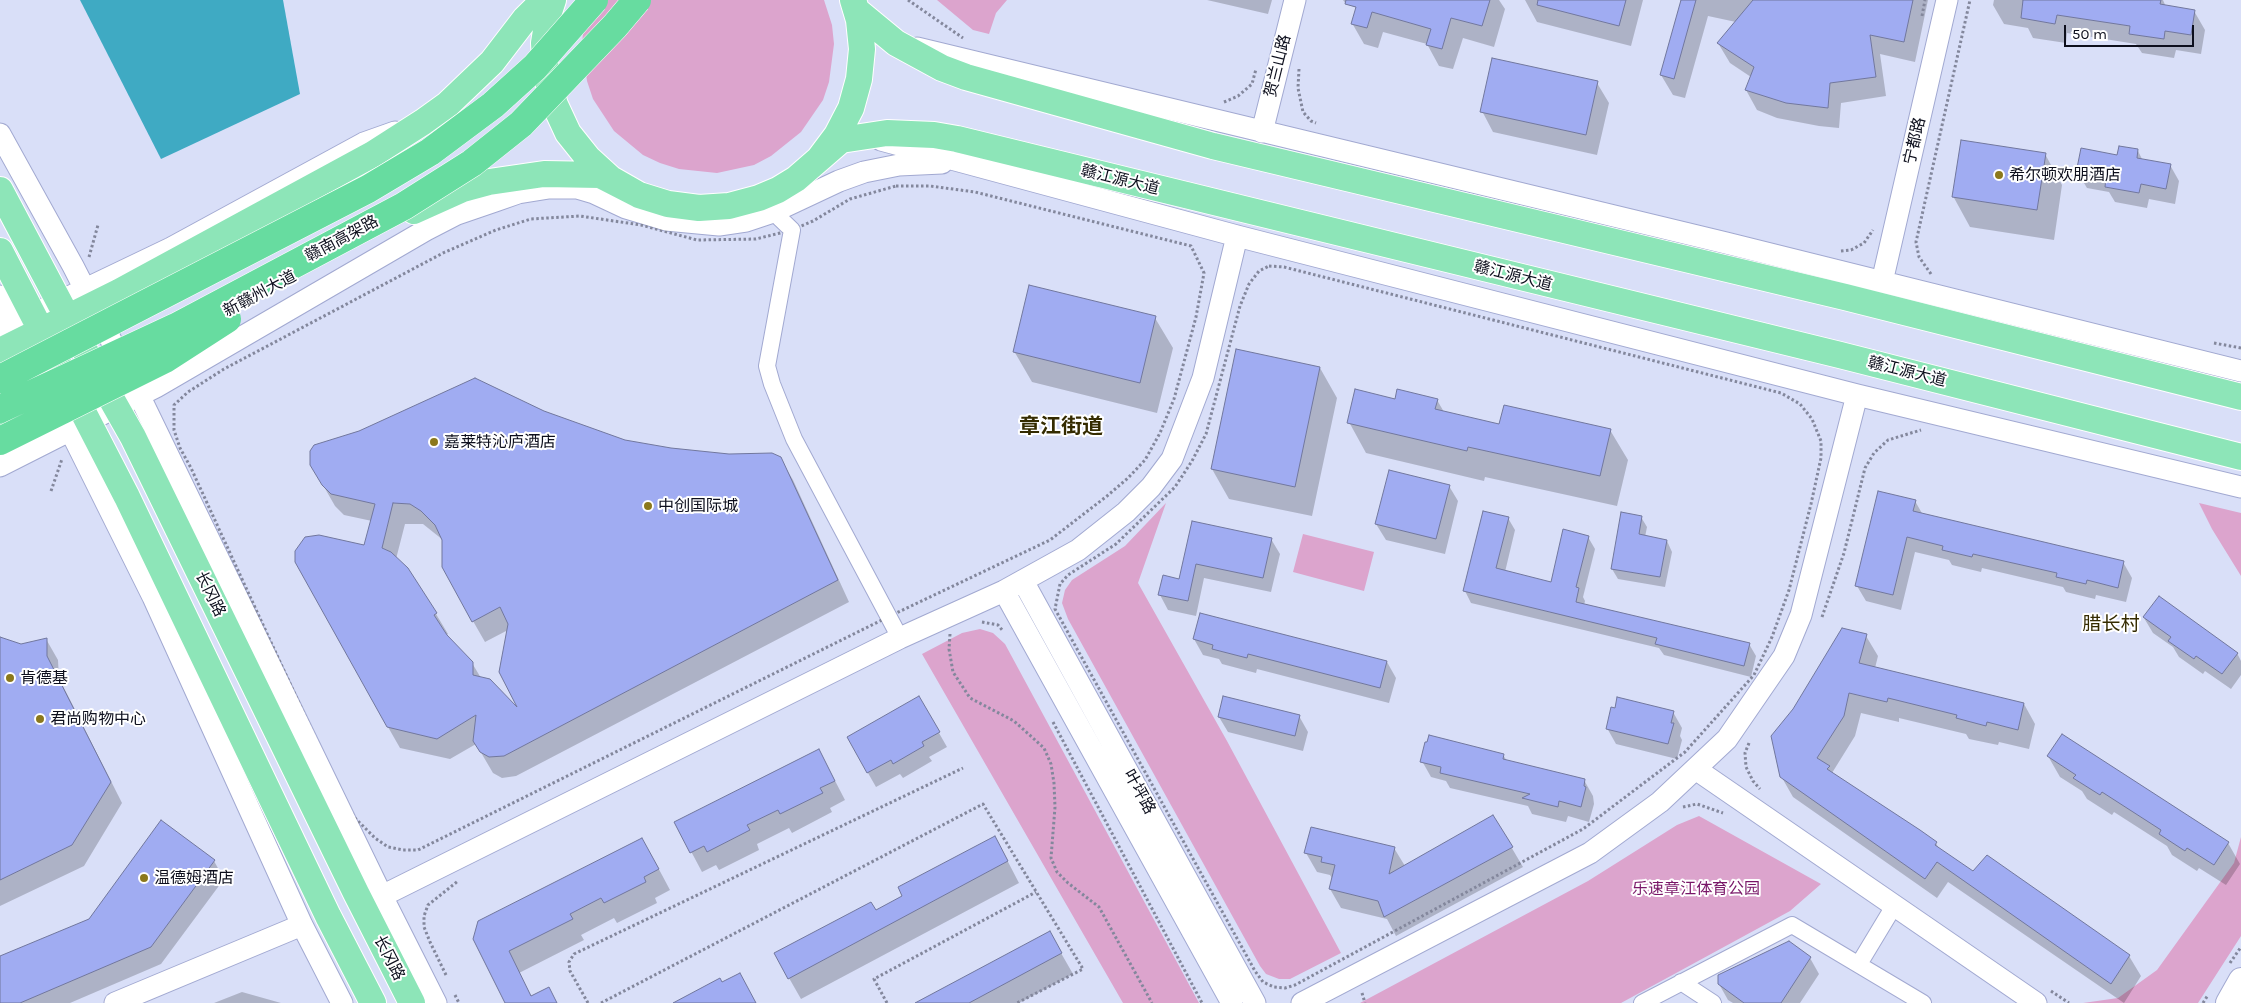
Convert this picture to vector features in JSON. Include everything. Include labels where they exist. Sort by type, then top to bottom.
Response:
[{"type":"highway","name":"赣南高架路","points":[[0,379],[97,304],[368,189],[430,152],[493,105],[534,67],[594,0]]},
{"type":"highway","name":"赣南高架路","points":[[0,409],[176,328],[404,206],[472,163],[521,124],[615,26],[637,0]]},
{"type":"highway","points":[[0,441],[165,359],[404,206]]},
{"type":"highway","points":[[0,372],[97,304]]},
{"type":"main road","points":[[0,351],[22,328],[63,309],[97,304],[373,154],[423,122],[448,104],[492,62],[525,19],[544,0]]},
{"type":"main road","points":[[553,0],[549,12],[544,44],[546,75],[554,105],[568,134],[588,158],[611,179],[639,194],[668,204],[699,208],[766,205],[818,159],[837,135],[851,108],[859,79],[862,50],[859,20],[853,0]]},
{"type":"main road","points":[[853,0],[856,10],[896,43],[934,64],[966,77],[1213,146],[1845,297],[2241,397]]},
{"type":"main road","name":"赣江源大道","points":[[796,179],[841,140],[864,135],[910,133],[957,139],[1840,355],[2241,457]]},
{"type":"main road","name":"新赣州大道","points":[[0,425],[124,366],[412,212],[463,189],[516,176],[572,173],[600,175],[639,194]]},
{"type":"main road","name":"长冈路","points":[[0,190],[99,378],[128,401],[155,480],[356,893],[412,1003]]},
{"type":"main road","name":"长冈路","points":[[0,251],[22,328],[79,425],[373,1003]]},
{"type":"main road","points":[[2228,1003],[2241,980]]},
{"type":"street","name":"贺兰山路","points":[[1262,132],[1295,0]]},
{"type":"street","name":"宁都路","points":[[1882,282],[1947,0]]},
{"type":"street","points":[[896,43],[1717,240],[2241,371]]},
{"type":"street","points":[[0,134],[97,304],[124,366],[128,401],[382,896],[445,999]]},
{"type":"street","points":[[864,135],[1237,236],[1858,395],[2241,487]]},
{"type":"street","points":[[0,466],[156,387],[426,230],[457,214],[518,193],[549,188],[577,188],[666,220],[719,224],[746,221],[766,205],[864,172],[899,165],[968,163]]},
{"type":"street","points":[[766,205],[792,230],[767,366],[794,440],[890,616],[900,638]]},
{"type":"street","points":[[382,896],[900,638],[1014,586],[1078,550],[1126,512],[1151,487],[1172,459],[1203,378],[1237,236]]},
{"type":"street","points":[[0,296],[22,328]]},
{"type":"street","points":[[1302,1003],[1590,853],[1660,802],[1697,770],[1727,739],[1784,656],[1801,615],[1858,395]]},
{"type":"street","points":[[79,425],[153,597],[302,925],[342,1003]]},
{"type":"street","name":"叶坪路","points":[[1014,586],[1232,1003]]},
{"type":"street","name":"叶坪路","points":[[1014,586],[1255,1003]]},
{"type":"street","points":[[1697,770],[1894,906],[2040,994]]},
{"type":"street","points":[[1859,964],[1894,906]]},
{"type":"street","points":[[115,1003],[302,925]]},
{"type":"street","points":[[1642,1003],[1792,925],[1923,1003]]},
{"type":"street","points":[[1681,982],[1714,1003]]},
{"type":"path","points":[[908,0],[966,39]]},
{"type":"path","points":[[1921,20],[1925,0]]},
{"type":"path","points":[[1937,278],[1931,275],[1919,257],[1916,242],[1970,0]]},
{"type":"path","points":[[1218,105],[1238,96],[1252,84],[1258,65]]},
{"type":"path","points":[[1299,66],[1298,88],[1303,112],[1310,121],[1318,124]]},
{"type":"path","points":[[896,186],[930,186],[975,192],[1192,246],[1204,273],[1196,317],[1174,399],[1160,433],[1148,453],[1128,478],[1076,522],[1050,540],[890,616],[418,850],[388,847],[365,829],[354,817],[343,800],[191,468],[180,448],[174,430],[174,405],[188,392],[224,370],[445,252],[531,218],[580,216],[641,226],[697,240],[756,239],[792,230],[813,221],[850,199],[871,192],[896,186]]},
{"type":"path","points":[[1834,251],[1851,250],[1864,243],[1872,233],[1875,224]]},
{"type":"path","points":[[89,258],[98,225]]},
{"type":"path","points":[[1269,266],[1284,267],[1781,393],[1800,404],[1812,419],[1822,441],[1821,458],[1815,482],[1789,590],[1772,637],[1758,668],[1738,694],[1685,752],[1582,829],[1295,985],[1285,988],[1274,987],[1263,982],[1255,971],[1055,609],[1056,596],[1060,584],[1068,575],[1116,544],[1175,487],[1192,461],[1206,434],[1240,306],[1249,284],[1258,272],[1269,266]]},
{"type":"path","points":[[2205,341],[2241,348]]},
{"type":"path","points":[[1819,622],[1844,553],[1865,468],[1874,453],[1888,440],[1922,430],[1930,431]]},
{"type":"path","points":[[51,491],[64,453]]},
{"type":"path","points":[[979,622],[998,626],[1005,634]]},
{"type":"path","points":[[941,636],[955,630]]},
{"type":"path","points":[[950,631],[949,649],[954,672],[970,698],[1014,721],[1044,748],[1054,783],[1055,807],[1051,858],[1057,872],[1099,907],[1152,1003]]},
{"type":"path","points":[[1052,720],[1202,1003]]},
{"type":"path","points":[[1750,739],[1745,753],[1746,767],[1753,781],[1766,794]]},
{"type":"path","points":[[588,1003],[570,971],[569,962],[574,954],[963,768]]},
{"type":"path","points":[[601,1003],[982,804],[1083,969],[1017,1003]]},
{"type":"path","points":[[1675,810],[1696,804],[1730,816]]},
{"type":"path","points":[[446,977],[424,927],[424,916],[428,905],[463,876]]},
{"type":"path","points":[[887,1003],[874,979],[1036,892]]},
{"type":"path","points":[[1355,996],[1370,988]]},
{"type":"path","points":[[1362,992],[1365,1003]]},
{"type":"path","points":[[2040,994],[2069,1003]]},
{"type":"path","points":[[445,999],[459,1003]]},
{"type":"green space","points":[[591,0],[824,0],[832,25],[834,44],[829,82],[823,100],[801,132],[771,156],[754,165],[717,173],[679,169],[660,163],[643,155],[614,131],[593,99],[587,81],[582,43],[584,24]]},
{"type":"green space","points":[[937,0],[1007,0],[996,13],[989,34],[973,30]]},
{"type":"green space","points":[[1166,503],[1138,583],[1227,741],[1341,953],[1290,979],[1279,979],[1266,974],[1260,966],[1068,619],[1062,603],[1065,590],[1072,580],[1125,546]]},
{"type":"green space","points":[[2199,503],[2241,513],[2241,576],[2212,529]]},
{"type":"green space","points":[[1303,534],[1374,552],[1364,591],[1293,572]]},
{"type":"green space","points":[[980,629],[993,633],[1005,644],[1199,1003],[1123,1003],[922,654],[962,633]]},
{"type":"green space","name":"乐速章江体育公园","points":[[1699,816],[1821,884],[1790,911],[1621,1003],[1360,1003],[1588,881],[1677,825]]},
{"type":"green space","points":[[2241,837],[2241,936],[2198,1003],[2083,1003],[2118,998],[2157,970],[2234,863]]},
{"type":"water","points":[[80,0],[283,0],[300,94],[161,159]]},
{"type":"building","points":[[1346,0],[1490,0],[1482,26],[1451,18],[1442,49],[1426,45],[1431,29],[1372,12],[1367,28],[1351,24],[1356,7],[1345,4]]},
{"type":"building","points":[[1538,0],[1626,0],[1619,26],[1537,5]]},
{"type":"building","points":[[1681,0],[1696,0],[1674,79],[1660,75]]},
{"type":"building","points":[[1753,0],[1913,0],[1904,42],[1870,35],[1876,77],[1830,83],[1828,108],[1786,103],[1745,90],[1754,67],[1717,43]]},
{"type":"building","points":[[2023,0],[2161,0],[2160,4],[2195,10],[2191,35],[2165,31],[2164,39],[2129,34],[2130,26],[2057,15],[2055,24],[2021,18]]},
{"type":"building","points":[[1492,58],[1598,81],[1586,135],[1480,112]]},
{"type":"building","name":"希尔顿欢朋酒店","points":[[1961,140],[2046,153],[2037,210],[1952,197]]},
{"type":"building","points":[[2119,146],[2138,149],[2137,158],[2171,164],[2166,189],[2141,184],[2139,193],[2105,187],[2106,178],[2076,173],[2081,148],[2117,155]]},
{"type":"building","points":[[1029,285],[1156,316],[1140,383],[1013,352]]},
{"type":"building","points":[[1236,349],[1320,367],[1295,487],[1211,469]]},
{"type":"building","points":[[475,378],[544,411],[625,440],[671,448],[729,454],[772,453],[781,457],[838,580],[504,756],[489,757],[480,752],[473,741],[476,715],[437,739],[387,727],[295,562],[295,551],[305,537],[319,535],[364,545],[375,504],[331,494],[322,485],[310,465],[310,451],[314,445],[359,431]],"holes":[[[393,503],[410,504],[421,511],[435,525],[442,540],[442,567],[472,622],[500,607],[508,624],[499,672],[517,707],[490,679],[473,675],[473,662],[447,635],[434,615],[437,613],[408,568],[391,552],[382,548]]]},
{"type":"building","points":[[1355,389],[1395,399],[1397,389],[1438,399],[1435,409],[1499,424],[1504,405],[1611,429],[1600,476],[1468,447],[1467,451],[1347,423]]},
{"type":"building","points":[[1389,470],[1450,485],[1436,539],[1375,524]]},
{"type":"building","points":[[1878,491],[1916,500],[1913,511],[2124,561],[2118,588],[2087,580],[2086,584],[2056,577],[2057,573],[1973,554],[1972,557],[1942,550],[1943,546],[1907,537],[1893,595],[1855,586]]},
{"type":"building","points":[[1483,511],[1509,517],[1496,568],[1551,582],[1563,529],[1589,536],[1576,587],[1579,588],[1576,602],[1750,643],[1744,666],[1655,644],[1657,638],[1463,591]]},
{"type":"building","points":[[1621,512],[1642,516],[1639,534],[1667,540],[1660,577],[1611,569]]},
{"type":"building","points":[[1192,521],[1272,538],[1263,578],[1196,564],[1188,601],[1158,595],[1163,575],[1179,579]]},
{"type":"building","points":[[2159,596],[2238,653],[2222,674],[2196,656],[2194,659],[2168,641],[2171,637],[2143,617]]},
{"type":"building","points":[[1200,613],[1387,661],[1380,688],[1248,654],[1247,658],[1212,649],[1213,645],[1193,639]]},
{"type":"building","points":[[1842,628],[1867,634],[1859,663],[2024,703],[2018,730],[1987,722],[1986,726],[1956,718],[1957,715],[1888,698],[1887,702],[1849,693],[1844,716],[1817,758],[1830,766],[1827,769],[1920,830],[1937,842],[1935,845],[1973,871],[1987,855],[2130,955],[2111,984],[1937,862],[1925,879],[1780,777],[1771,736],[1793,709]]},
{"type":"building","name":"君尚购物中心","points":[[0,637],[21,644],[47,638],[47,656],[111,782],[72,845],[0,880]]},
{"type":"building","points":[[919,696],[940,732],[922,742],[924,746],[893,764],[891,760],[867,773],[847,737]]},
{"type":"building","points":[[1223,696],[1300,715],[1295,736],[1218,717]]},
{"type":"building","points":[[1617,697],[1674,711],[1671,723],[1674,723],[1668,744],[1606,729],[1611,707],[1615,708]]},
{"type":"building","points":[[2062,734],[2229,842],[2214,865],[2187,848],[2185,851],[2159,834],[2161,830],[2102,792],[2100,795],[2073,778],[2076,775],[2047,756]]},
{"type":"building","points":[[1429,735],[1504,754],[1503,759],[1585,779],[1584,786],[1586,787],[1581,807],[1559,801],[1558,807],[1522,798],[1530,794],[1440,773],[1441,767],[1420,762],[1425,742],[1427,742]]},
{"type":"building","points":[[819,749],[835,781],[820,788],[823,793],[780,814],[778,810],[747,825],[750,830],[707,852],[704,846],[690,853],[674,822]]},
{"type":"building","points":[[1493,815],[1513,847],[1384,917],[1378,901],[1329,889],[1335,865],[1321,862],[1322,857],[1304,853],[1311,827],[1395,847],[1389,874]]},
{"type":"building","points":[[161,820],[215,860],[151,947],[20,1003],[0,1003],[0,956],[89,919]]},
{"type":"building","points":[[995,836],[1008,861],[788,979],[774,953],[871,902],[876,910],[902,896],[898,887]]},
{"type":"building","points":[[642,838],[659,869],[644,877],[646,882],[604,903],[601,898],[570,914],[573,919],[509,951],[531,996],[549,987],[557,1003],[505,1003],[473,939],[478,921]]},
{"type":"building","points":[[1050,931],[1062,953],[969,1003],[915,1003]]},
{"type":"building","points":[[1789,941],[1811,957],[1781,1003],[1744,1003],[1718,984],[1718,975]]},
{"type":"building","points":[[740,973],[756,1003],[673,1003],[720,978],[722,982]]},
{"type":"place","name":"希尔顿欢朋酒店","points":[[1999,175]]},
{"type":"place","name":"嘉莱特沁庐酒店","points":[[434,442]]},
{"type":"place","name":"中创国际城","points":[[648,506]]},
{"type":"place","name":"肯德基","points":[[10,678]]},
{"type":"place","name":"君尚购物中心","points":[[40,719]]},
{"type":"place","name":"温德姆酒店","points":[[144,878]]},
{"type":"district","name":"章江街道","points":[[1061,427]]},
{"type":"district","name":"腊长村","points":[[2111,625]]}]
